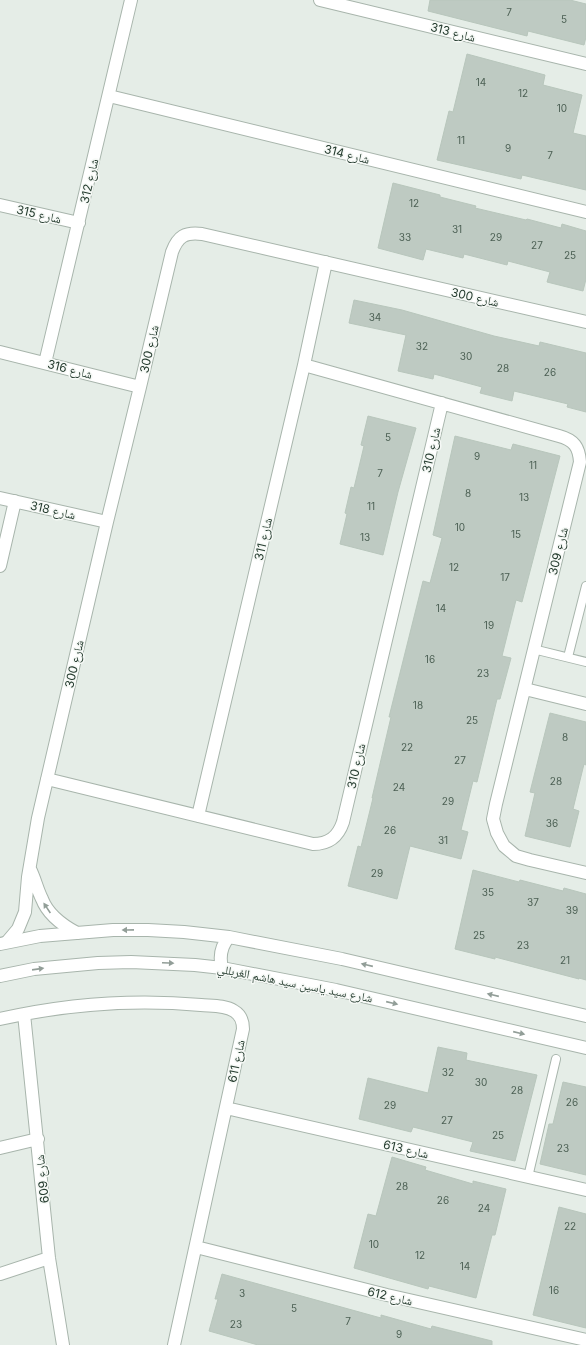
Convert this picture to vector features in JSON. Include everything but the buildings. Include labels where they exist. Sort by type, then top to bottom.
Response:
[{"type":"street","name":"شارع 312","points":[[45,363],[132,0]]},
{"type":"street","name":"شارع 313","points":[[320,0],[586,64]]},
{"type":"street","name":"شارع 314","points":[[109,96],[586,212]]},
{"type":"street","name":"شارع 315","points":[[0,205],[79,223]]},
{"type":"street","name":"شارع 300","points":[[3,943],[18,929],[25,912],[28,877],[47,779],[107,522],[175,243],[183,236],[192,233],[202,234],[586,322]]},
{"type":"street","name":"شارع 311","points":[[198,816],[304,365],[326,262]]},
{"type":"street","name":"شارع 316","points":[[0,352],[140,387]]},
{"type":"street","name":"شارع 309","points":[[304,365],[568,438],[583,455],[533,649],[525,689],[493,819],[497,833],[504,846],[516,856],[586,873]]},
{"type":"street","name":"شارع 310","points":[[47,779],[313,844],[327,842],[337,834],[340,829],[442,404]]},
{"type":"street","name":"شارع 318","points":[[0,498],[107,522]]},
{"type":"street","points":[[0,566],[15,501]]},
{"type":"street","points":[[525,689],[586,704]]},
{"type":"street","name":"شارع 300","points":[[30,869],[42,900],[47,908],[60,922],[77,932]]},
{"type":"street","points":[[3,943],[77,932],[113,930],[184,932],[229,937],[342,959],[586,1016]]},
{"type":"street","points":[[222,968],[220,954],[229,937]]},
{"type":"street","name":"شارع سيد ياسين سيد هاشم الغربللي","points":[[0,976],[34,969],[65,965],[124,962],[164,963],[222,968],[336,990],[586,1048]]},
{"type":"street","name":"شارع 611","points":[[0,1019],[86,1005],[129,1002],[224,1008],[235,1011],[242,1019],[243,1029],[174,1345]]},
{"type":"street","name":"شارع 609","points":[[24,1014],[49,1258],[62,1345]]},
{"type":"street","name":"شارع 613","points":[[226,1108],[586,1190]]},
{"type":"street","points":[[0,1148],[38,1139]]},
{"type":"street","name":"شارع 612","points":[[196,1247],[394,1297],[586,1340]]},
{"type":"street","points":[[0,1274],[49,1258]]},
{"type":"lane","points":[[568,657],[586,586]]},
{"type":"lane","points":[[533,649],[586,662]]},
{"type":"lane","points":[[528,1177],[556,1059]]}]
